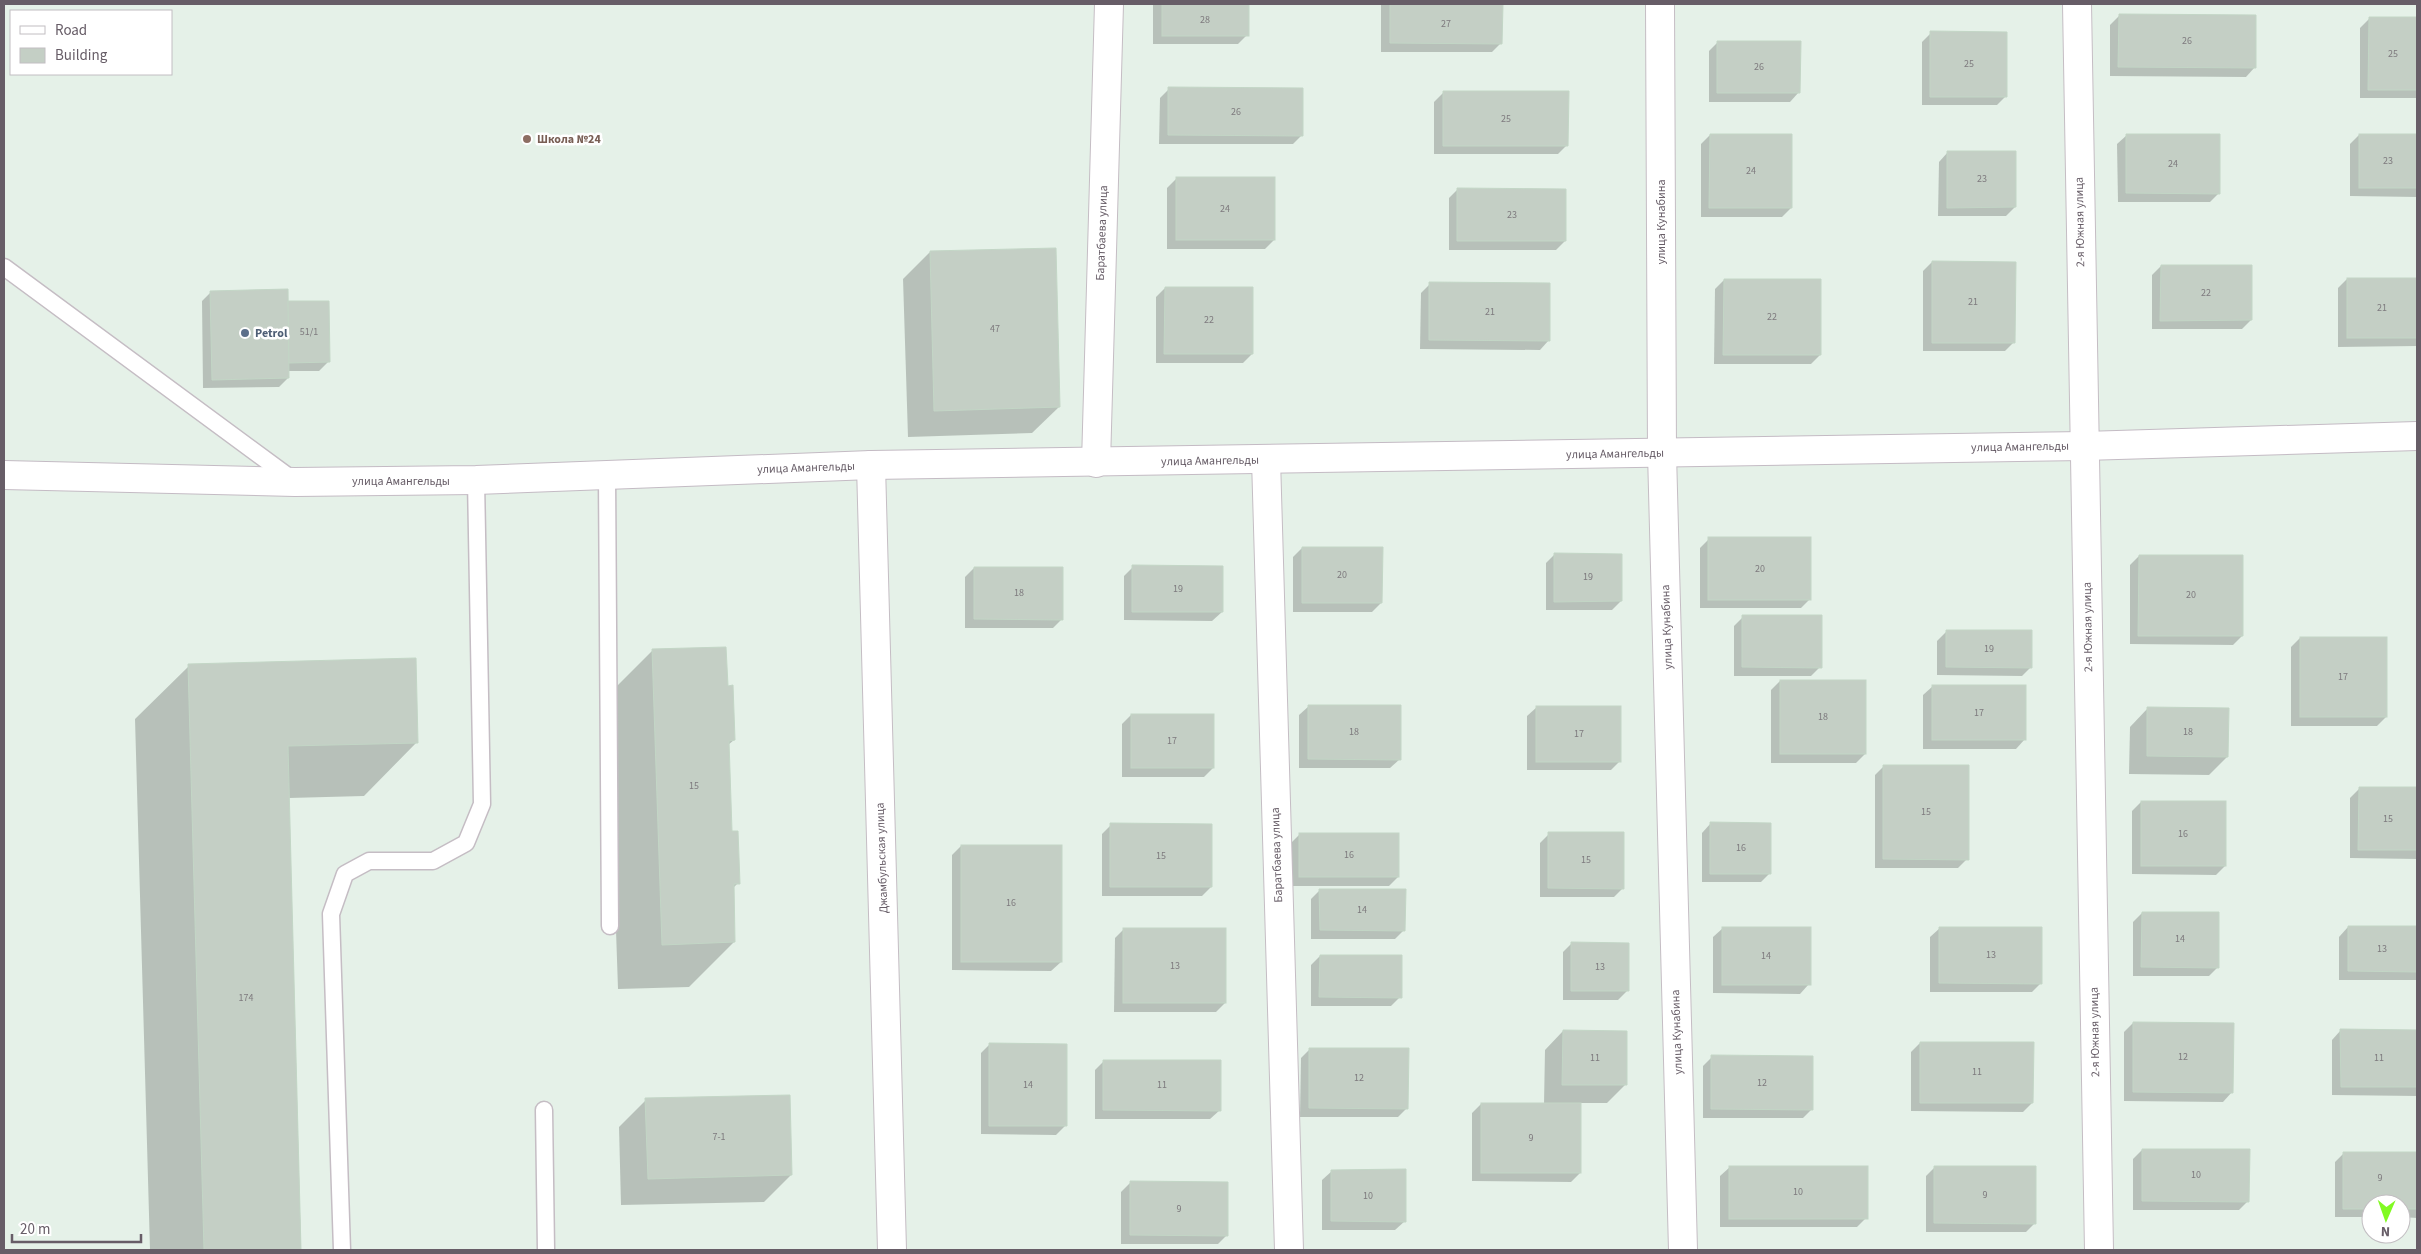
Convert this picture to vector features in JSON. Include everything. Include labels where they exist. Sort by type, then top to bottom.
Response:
[{"type":"street","name":"Баратбаева улица","points":[[1096,463],[1109,4]]},
{"type":"street","name":"улица Кунабина","points":[[1660,4],[1662,453],[1683,1250]]},
{"type":"street","name":"2-я Южная улица","points":[[2077,4],[2099,1250]]},
{"type":"street","name":"улица Амангельды","points":[[4,475],[295,482],[476,480],[871,465],[1096,463],[2084,446],[2417,436]]},
{"type":"street","name":"Баратбаева улица","points":[[1266,460],[1289,1250]]},
{"type":"street","name":"Джамбульская улица","points":[[871,465],[892,1250]]},
{"type":"lane","points":[[4,267],[295,482]]},
{"type":"lane","points":[[607,475],[610,926]]},
{"type":"lane","points":[[342,1250],[332,914],[345,874],[369,861],[433,862],[466,843],[482,804],[476,480]]},
{"type":"lane","points":[[544,1110],[546,1250]]},
{"type":"building","points":[[1162,4],[1249,4],[1249,36],[1162,36]]},
{"type":"building","points":[[1390,4],[1503,4],[1502,44],[1390,43]]},
{"type":"building","points":[[2119,14],[2256,15],[2256,68],[2118,67]]},
{"type":"building","points":[[2369,17],[2417,17],[2417,90],[2368,90]]},
{"type":"building","points":[[1930,31],[2007,32],[2007,97],[1930,97]]},
{"type":"building","points":[[1717,41],[1801,41],[1800,93],[1717,93]]},
{"type":"building","points":[[1168,87],[1303,88],[1303,136],[1168,135]]},
{"type":"building","points":[[1443,91],[1569,91],[1568,146],[1443,146]]},
{"type":"building","points":[[1710,134],[1792,134],[1792,208],[1709,208]]},
{"type":"building","points":[[2126,134],[2220,134],[2220,194],[2126,193]]},
{"type":"building","points":[[2359,134],[2417,134],[2417,188],[2359,188]]},
{"type":"building","points":[[1947,151],[2016,151],[2016,207],[1947,208]]},
{"type":"building","points":[[1176,177],[1275,177],[1275,240],[1176,240]]},
{"type":"building","points":[[1457,188],[1566,189],[1566,241],[1457,241]]},
{"type":"building","points":[[1056,248],[1060,407],[934,411],[930,251]]},
{"type":"building","points":[[1932,261],[2016,262],[2015,343],[1932,343]]},
{"type":"building","points":[[2161,265],[2252,265],[2252,320],[2160,321]]},
{"type":"building","points":[[2347,278],[2417,278],[2417,338],[2347,338]]},
{"type":"building","points":[[1724,279],[1821,279],[1821,355],[1723,355]]},
{"type":"building","points":[[1429,282],[1550,283],[1550,341],[1429,340]]},
{"type":"building","points":[[1165,287],[1253,287],[1253,354],[1164,354]]},
{"type":"building","points":[[288,289],[289,378],[212,380],[210,291]]},
{"type":"building","points":[[288,301],[329,301],[330,362],[289,363]]},
{"type":"building","points":[[1708,537],[1811,537],[1811,600],[1708,600]]},
{"type":"building","points":[[1302,547],[1383,547],[1382,603],[1302,603]]},
{"type":"building","points":[[1554,553],[1622,554],[1622,601],[1554,602]]},
{"type":"building","points":[[2139,555],[2243,555],[2243,636],[2138,636]]},
{"type":"building","points":[[1132,565],[1223,566],[1223,612],[1132,612]]},
{"type":"building","points":[[974,567],[1063,567],[1063,620],[974,619]]},
{"type":"building","points":[[1742,615],[1822,615],[1822,668],[1742,667]]},
{"type":"building","points":[[1946,630],[2032,630],[2032,668],[1946,667]]},
{"type":"building","points":[[2300,637],[2387,637],[2387,717],[2300,717]]},
{"type":"building","points":[[726,647],[728,686],[733,685],[735,740],[729,741],[732,831],[738,831],[740,884],[734,884],[735,942],[662,945],[652,649]]},
{"type":"building","points":[[416,658],[418,743],[288,746],[301,1250],[204,1250],[188,664]]},
{"type":"building","points":[[1780,680],[1866,680],[1866,754],[1780,754]]},
{"type":"building","points":[[1932,685],[2026,685],[2026,740],[1932,740]]},
{"type":"building","points":[[1308,705],[1401,705],[1401,760],[1308,759]]},
{"type":"building","points":[[1536,706],[1621,706],[1621,762],[1536,762]]},
{"type":"building","points":[[2147,707],[2229,708],[2228,757],[2147,756]]},
{"type":"building","points":[[1131,714],[1214,714],[1214,768],[1131,768]]},
{"type":"building","points":[[1883,765],[1969,765],[1969,860],[1883,859]]},
{"type":"building","points":[[2359,787],[2417,787],[2417,850],[2358,850]]},
{"type":"building","points":[[2141,801],[2226,801],[2226,866],[2141,866]]},
{"type":"building","points":[[1710,822],[1771,823],[1771,874],[1710,874]]},
{"type":"building","points":[[1110,823],[1212,824],[1212,887],[1110,887]]},
{"type":"building","points":[[1548,832],[1624,832],[1624,889],[1548,888]]},
{"type":"building","points":[[1299,833],[1399,833],[1399,877],[1299,877]]},
{"type":"building","points":[[961,845],[1062,845],[1062,962],[961,962]]},
{"type":"building","points":[[1319,889],[1406,889],[1405,931],[1320,930]]},
{"type":"building","points":[[2142,912],[2219,912],[2219,968],[2141,967]]},
{"type":"building","points":[[2348,926],[2417,926],[2417,972],[2348,971]]},
{"type":"building","points":[[1722,927],[1811,927],[1811,985],[1722,985]]},
{"type":"building","points":[[1939,927],[2042,927],[2042,984],[1939,983]]},
{"type":"building","points":[[1123,928],[1226,928],[1226,1003],[1123,1003]]},
{"type":"building","points":[[1571,942],[1629,943],[1629,991],[1571,991]]},
{"type":"building","points":[[1320,955],[1402,955],[1402,998],[1319,997]]},
{"type":"building","points":[[2133,1022],[2234,1023],[2233,1093],[2133,1092]]},
{"type":"building","points":[[2340,1029],[2417,1030],[2417,1087],[2341,1087]]},
{"type":"building","points":[[1563,1030],[1627,1031],[1627,1085],[1562,1085]]},
{"type":"building","points":[[1920,1042],[2034,1042],[2033,1103],[1920,1103]]},
{"type":"building","points":[[989,1043],[1067,1044],[1067,1126],[989,1126]]},
{"type":"building","points":[[1309,1048],[1409,1048],[1408,1109],[1309,1108]]},
{"type":"building","points":[[1711,1055],[1813,1056],[1813,1110],[1711,1109]]},
{"type":"building","points":[[1103,1060],[1221,1060],[1221,1111],[1103,1110]]},
{"type":"building","points":[[790,1095],[792,1175],[648,1179],[645,1098]]},
{"type":"building","points":[[1481,1103],[1581,1103],[1581,1173],[1481,1173]]},
{"type":"building","points":[[2142,1149],[2250,1149],[2249,1202],[2142,1201]]},
{"type":"building","points":[[2343,1152],[2417,1152],[2417,1209],[2411,1209],[2411,1194],[2361,1194],[2361,1209],[2343,1209]]},
{"type":"building","points":[[1729,1166],[1868,1166],[1868,1219],[1729,1219]]},
{"type":"building","points":[[1934,1166],[2036,1166],[2036,1224],[1934,1223]]},
{"type":"building","points":[[1406,1169],[1406,1222],[1331,1221],[1331,1170]]},
{"type":"building","points":[[1130,1181],[1228,1182],[1228,1236],[1130,1235]]},
{"type":"place","name":"Школа №24","points":[[527,139]]},
{"type":"place","name":"Petrol","points":[[245,333]]}]
